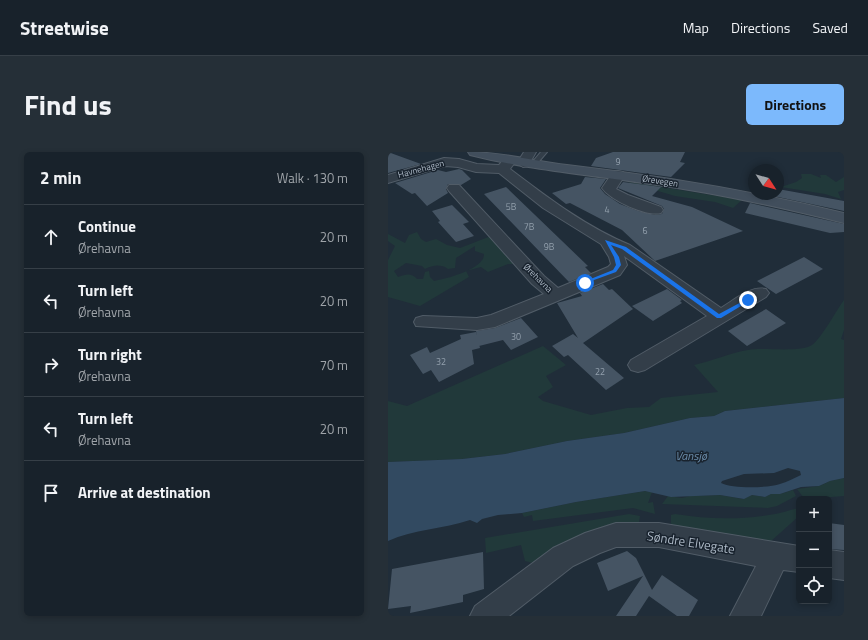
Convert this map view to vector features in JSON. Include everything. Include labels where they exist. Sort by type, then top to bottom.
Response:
[{"type":"street","name":"Ørevegen","points":[[475,152],[520,162],[714,190],[796,206],[844,218]]},
{"type":"street","name":"Havnehagen","points":[[388,178],[444,162],[459,163],[476,168],[520,162]]},
{"type":"street","name":"Ørehavna","points":[[520,162],[536,197],[607,241],[624,248],[719,316]]},
{"type":"street","points":[[618,175],[609,188],[610,192],[616,196],[656,210]]},
{"type":"street","name":"Ørehavna","points":[[454,188],[538,280],[556,296],[614,271],[619,265],[617,257],[607,241]]},
{"type":"street","points":[[638,365],[719,316],[760,294]]},
{"type":"street","points":[[423,322],[477,324],[495,321],[556,296]]},
{"type":"street","name":"Søndre Elvegate","points":[[485,616],[563,557],[594,542],[616,535],[659,535],[788,558],[745,616]]},
{"type":"street","points":[[832,564],[844,566]]},
{"type":"lane","points":[[520,162],[544,152]]},
{"type":"green space","points":[[801,174],[811,174],[821,178],[820,175],[826,175],[836,182],[844,177],[844,190],[838,192],[841,199],[825,194],[784,187],[784,186],[796,182],[802,178]]},
{"type":"green space","points":[[624,181],[742,200],[733,208],[715,202],[675,196]]},
{"type":"green space","points":[[417,232],[421,239],[426,242],[436,239],[447,245],[460,248],[491,236],[516,264],[508,264],[488,272],[481,267],[468,271],[483,259],[484,254],[475,251],[475,246],[456,258],[455,268],[448,269],[443,266],[437,266],[425,269],[422,266],[406,263],[394,271],[398,277],[409,275],[417,279],[423,279],[425,272],[429,271],[430,277],[434,281],[455,276],[466,271],[469,277],[420,306],[388,297],[388,260],[395,246],[388,241],[388,234],[405,243],[409,235]]},
{"type":"green space","points":[[844,300],[844,330],[841,339],[844,340],[844,398],[725,411],[714,416],[690,418],[624,433],[567,441],[505,454],[462,459],[388,462],[388,401],[407,406],[543,346],[566,365],[546,376],[553,387],[538,397],[543,401],[591,415],[627,408],[649,407],[661,398],[718,392],[694,365],[748,350],[799,349],[812,345],[824,331]]},
{"type":"green space","points":[[844,478],[844,496],[802,496],[797,489],[819,486],[830,481]]},
{"type":"green space","points":[[793,490],[796,496],[777,506],[768,508],[662,504],[668,496],[682,498],[690,496],[720,495],[743,499],[752,495],[765,497],[771,494],[780,494]]},
{"type":"green space","points":[[645,491],[652,492],[648,503],[653,502],[655,514],[633,508],[533,521],[532,515],[524,517],[522,513],[576,502]]},
{"type":"green space","points":[[796,509],[796,519],[770,542],[671,525],[671,515],[675,514],[710,518],[745,518]]},
{"type":"green space","points":[[629,514],[640,516],[639,522],[609,526],[583,534],[570,540],[533,563],[525,561],[521,545],[486,553],[485,538]]},
{"type":"water","name":"Vansjø","points":[[844,398],[844,478],[830,481],[819,486],[801,487],[780,494],[771,494],[765,497],[752,495],[744,499],[720,495],[671,497],[645,491],[576,502],[522,513],[498,515],[482,519],[477,523],[470,520],[418,531],[388,541],[388,462],[462,459],[505,454],[567,441],[624,433],[690,418],[714,416],[725,411]],"holes":[[[788,468],[800,471],[801,475],[775,485],[742,487],[721,483],[722,481],[744,474],[774,473]]]},
{"type":"building","points":[[388,152],[421,164],[388,173]]},
{"type":"building","points":[[613,152],[685,152],[680,162],[685,163],[671,177],[591,166],[596,158]]},
{"type":"building","points":[[459,169],[471,179],[461,185],[448,184],[446,189],[448,193],[427,206],[415,193],[412,194],[395,183],[438,170],[446,172]]},
{"type":"building","points":[[585,177],[606,179],[600,188],[605,194],[620,204],[638,211],[655,215],[662,214],[664,209],[662,206],[618,188],[623,182],[661,187],[652,196],[692,207],[743,231],[655,261],[622,230],[570,203],[566,204],[552,193],[581,184]]},
{"type":"building","points":[[506,187],[588,266],[585,267],[591,273],[569,282],[484,194]]},
{"type":"building","points":[[784,190],[844,201],[844,211],[784,198]]},
{"type":"building","points":[[750,203],[844,224],[844,232],[830,233],[745,213]]},
{"type":"building","points":[[452,205],[469,222],[463,224],[474,236],[456,242],[438,222],[440,221],[432,211]]},
{"type":"building","points":[[804,257],[823,269],[776,294],[757,281]]},
{"type":"building","points":[[603,284],[609,290],[612,289],[633,309],[583,343],[624,378],[606,390],[568,355],[564,357],[552,346],[573,334],[578,338],[557,303],[582,296],[580,293]]},
{"type":"building","points":[[667,289],[682,300],[680,301],[682,303],[653,321],[632,306]]},
{"type":"building","points":[[766,309],[786,323],[747,346],[728,331]]},
{"type":"building","points":[[521,318],[538,337],[511,350],[503,340],[479,346],[476,331],[495,328]]},
{"type":"building","points":[[476,332],[480,348],[472,350],[474,364],[439,382],[431,370],[423,374],[410,355],[427,347],[430,353],[461,339],[460,335]]},
{"type":"building","points":[[832,523],[844,525],[844,550],[832,549]]},
{"type":"building","points":[[627,551],[636,558],[652,590],[662,575],[698,600],[689,616],[677,616],[649,596],[636,616],[616,616],[643,576],[608,591],[597,563]]},
{"type":"building","points":[[483,552],[484,589],[463,595],[463,602],[410,613],[411,606],[388,609],[392,569]]},
{"type":"route","points":[[585,283],[614,271],[619,265],[617,257],[607,241],[624,248],[666,280],[719,316],[748,300]]}]
